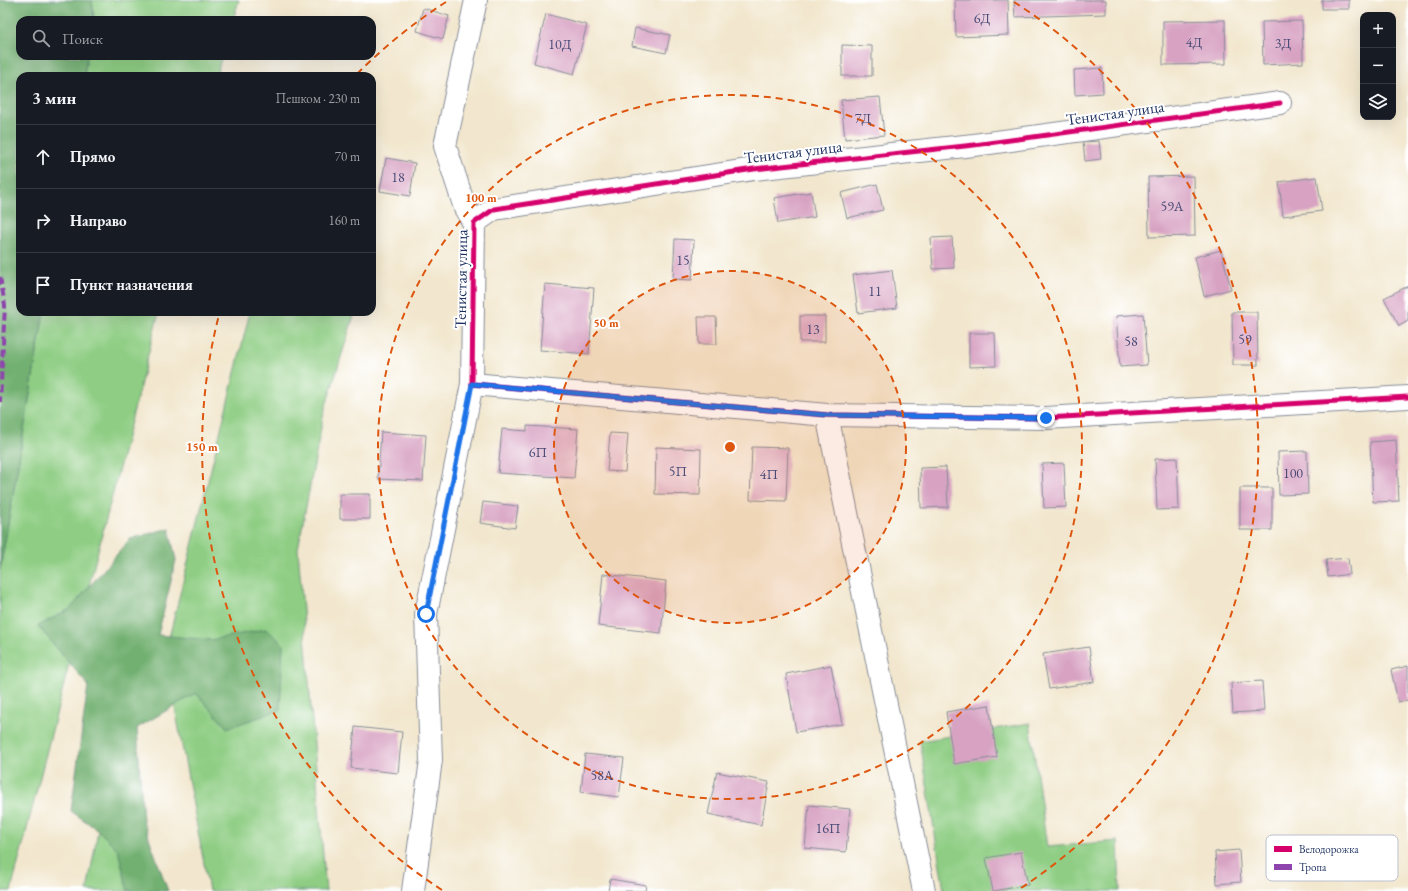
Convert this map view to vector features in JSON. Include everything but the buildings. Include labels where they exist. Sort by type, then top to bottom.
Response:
[{"type":"street","points":[[474,223],[465,208],[445,146],[476,0]]},
{"type":"street","name":"Тенистая улица","points":[[413,891],[431,760],[426,614],[472,384],[474,223],[494,209],[754,169],[974,145],[1280,103]]},
{"type":"street","points":[[472,384],[827,415],[1046,418],[1408,397]]},
{"type":"street","points":[[827,415],[924,891]]},
{"type":"green space","points":[[0,0],[92,0],[94,16],[16,16],[16,60],[86,60],[85,72],[16,72],[16,316],[43,316],[0,570]]},
{"type":"green space","points":[[92,0],[239,0],[234,16],[94,16]]},
{"type":"green space","points":[[86,60],[221,60],[217,72],[85,72]]},
{"type":"green space","points":[[43,316],[158,316],[11,891],[0,891],[0,570]]},
{"type":"green space","points":[[249,316],[354,316],[324,412],[298,549],[326,891],[209,891],[165,654]]},
{"type":"green space","points":[[169,528],[176,560],[158,635],[211,640],[266,629],[283,644],[280,710],[227,728],[196,693],[137,728],[143,821],[168,891],[128,891],[118,850],[98,830],[71,811],[88,685],[38,626],[70,609],[130,539]]},
{"type":"green space","points":[[1030,723],[1047,847],[1118,841],[1120,891],[944,891],[920,741]]},
{"type":"green space","points":[[98,830],[118,850],[132,891],[87,891]]},
{"type":"marked path","points":[[0,277],[5,305],[0,402]]},
{"type":"cycle path","points":[[1280,103],[974,145],[754,169],[494,209],[474,223],[472,384],[827,415],[1046,418],[1408,397]]},
{"type":"route","points":[[426,614],[472,384],[827,415],[1046,418]]}]
